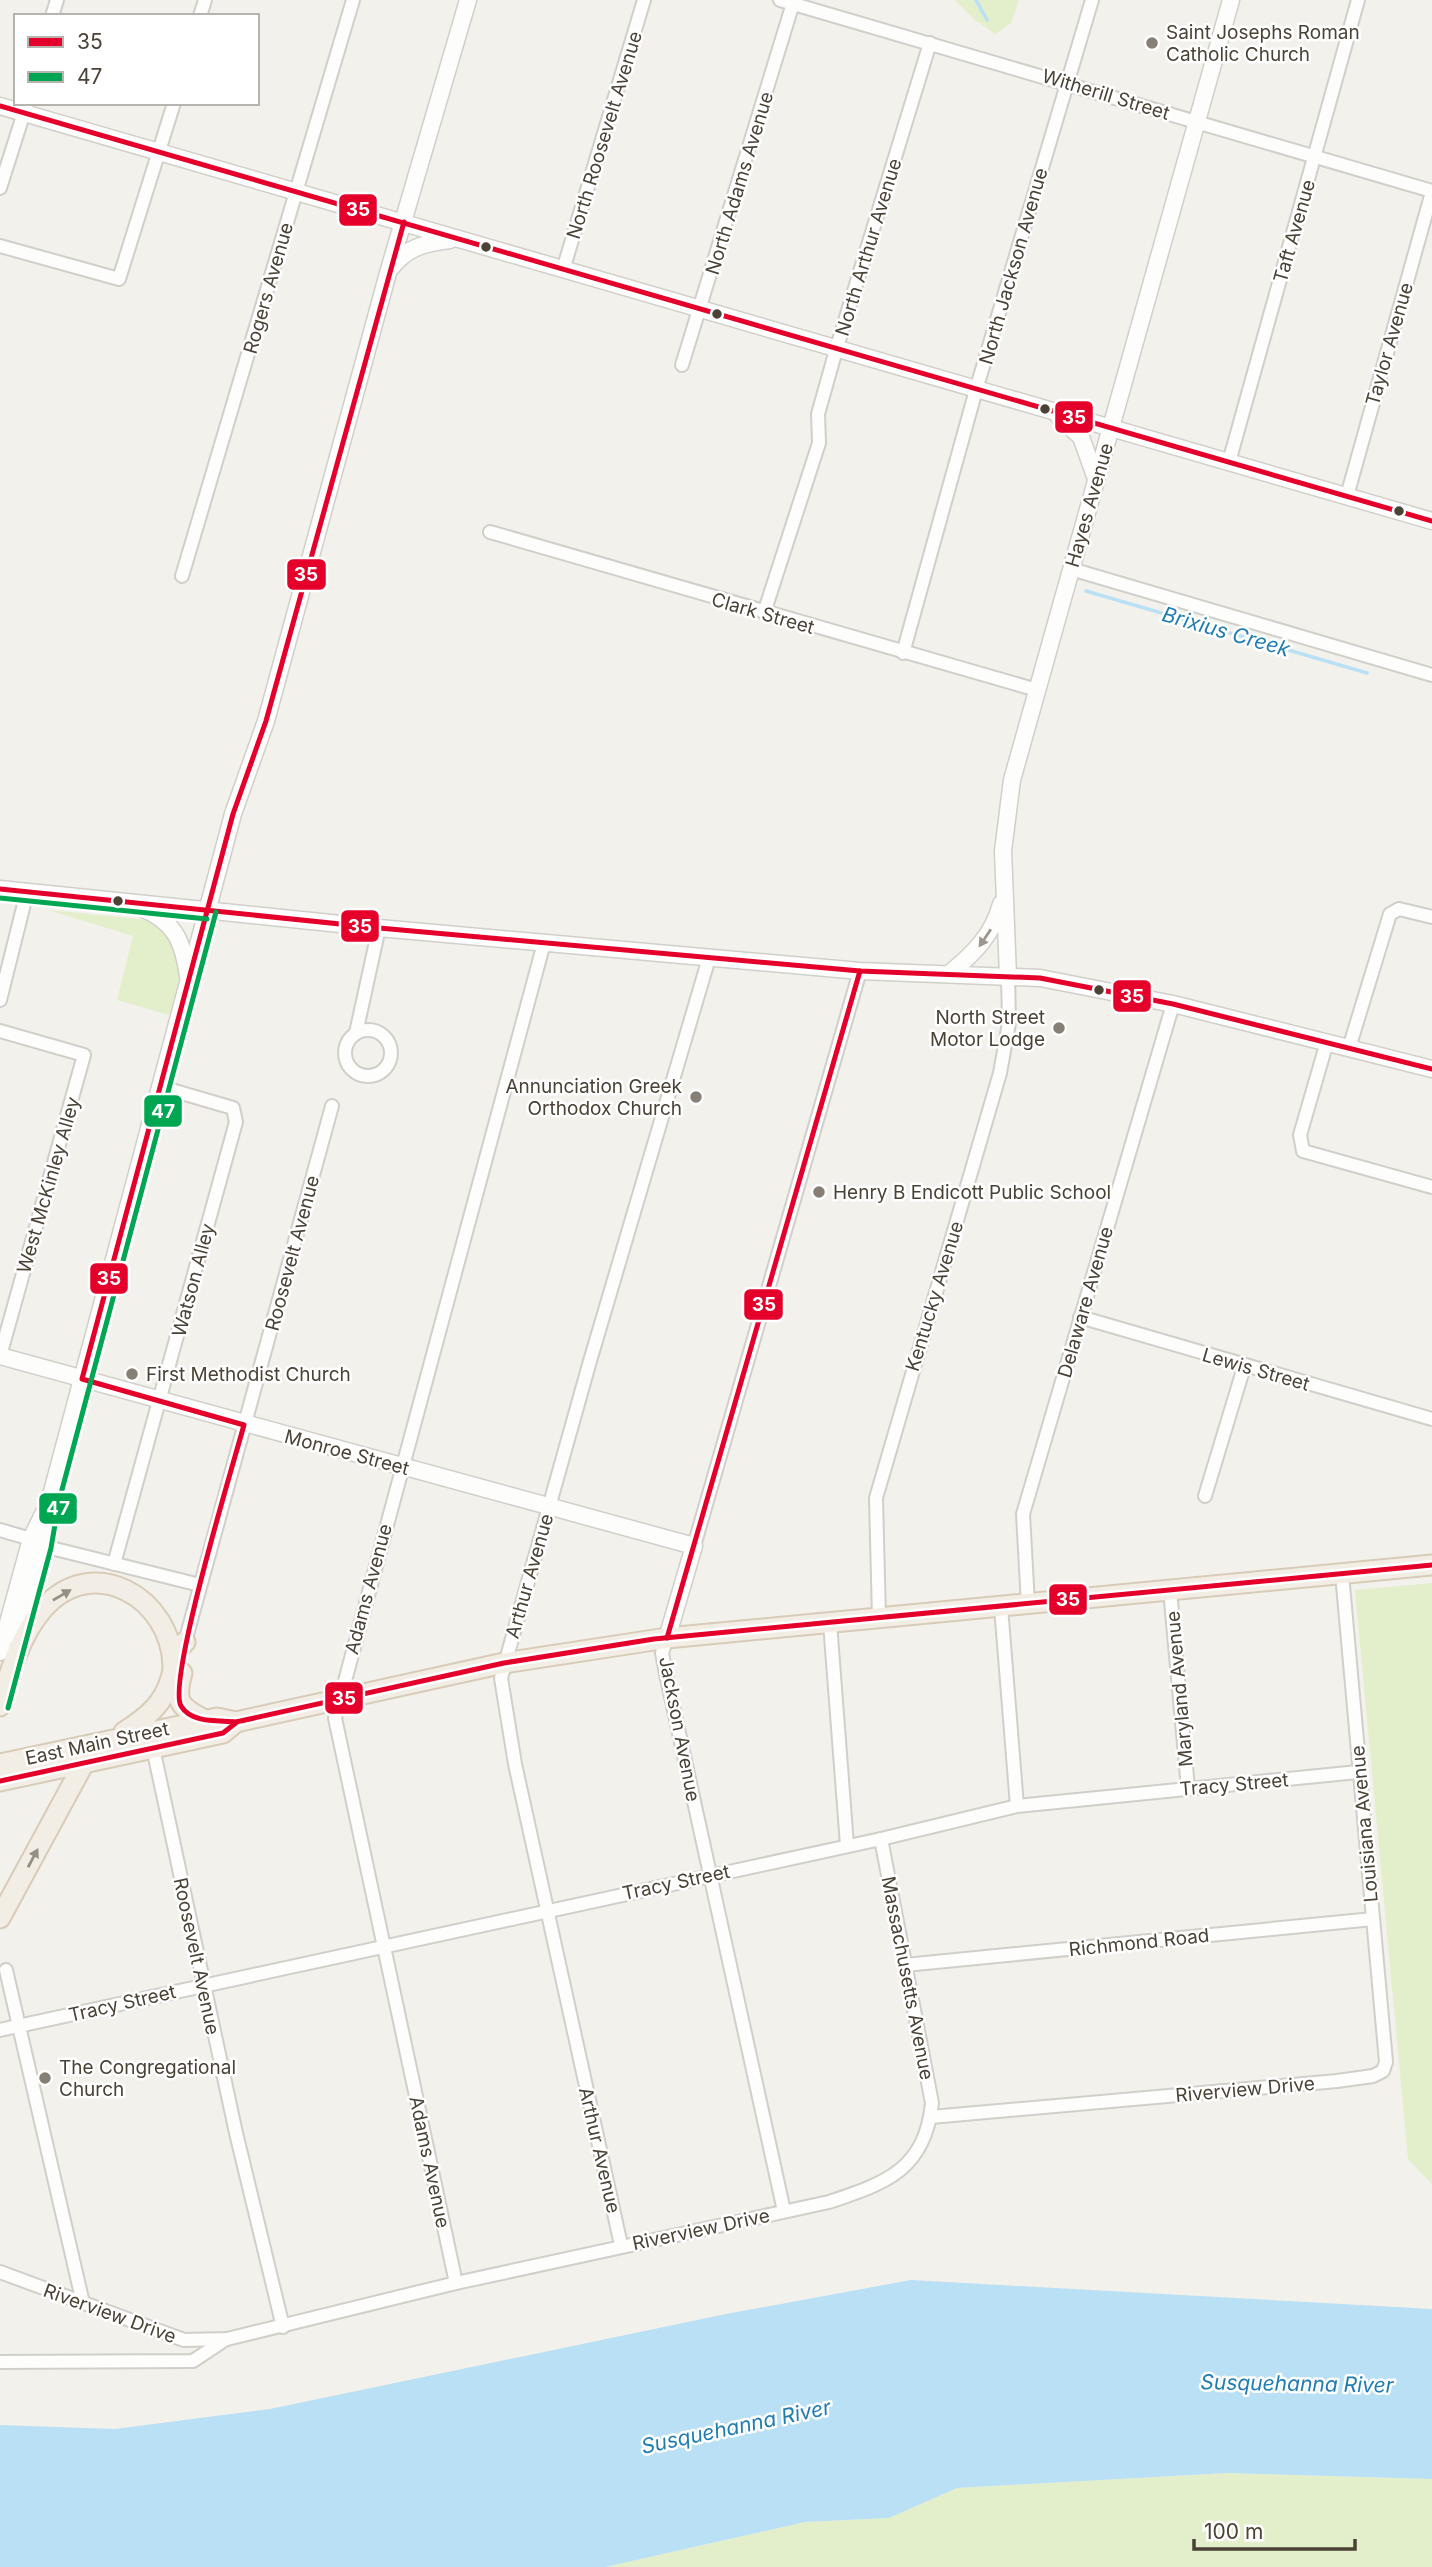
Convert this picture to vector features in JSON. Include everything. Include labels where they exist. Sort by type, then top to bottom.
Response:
[{"type":"main road","name":"East Main Street","points":[[8,1771],[111,1740],[205,1720],[217,1718],[236,1722],[504,1663],[667,1638],[1432,1565]]},
{"type":"main road","points":[[0,1706],[10,1669],[44,1607],[58,1596],[92,1585],[125,1590],[154,1610],[164,1623],[170,1640],[173,1667]]},
{"type":"main road","points":[[111,1740],[153,1712],[171,1680],[178,1647],[185,1642],[188,1651],[176,1693],[189,1712],[205,1720]]},
{"type":"main road","name":"East Main Street","points":[[8,1771],[85,1763],[223,1732],[236,1722]]},
{"type":"main road","points":[[0,1918],[85,1763]]},
{"type":"street","name":"Rogers Avenue","points":[[182,576],[353,0]]},
{"type":"street","points":[[0,1652],[50,1499],[233,814],[266,721],[387,273],[468,0]]},
{"type":"street","name":"North Roosevelt Avenue","points":[[563,270],[644,0]]},
{"type":"street","name":"Witherill Street","points":[[780,0],[1068,82],[1432,192]]},
{"type":"street","name":"North Jackson Avenue","points":[[903,653],[976,390],[1091,0]]},
{"type":"street","name":"Hayes Avenue","points":[[1008,976],[1003,851],[1010,790],[1231,0]]},
{"type":"street","name":"Taft Avenue","points":[[1229,462],[1358,0]]},
{"type":"street","name":"North Adams Avenue","points":[[682,365],[701,311],[793,2]]},
{"type":"street","name":"North Arthur Avenue","points":[[764,613],[819,443],[818,414],[835,349],[930,43]]},
{"type":"street","points":[[0,246],[119,279],[173,105]]},
{"type":"street","points":[[0,106],[25,108],[160,152],[701,311],[1432,521]]},
{"type":"street","points":[[0,188],[25,108]]},
{"type":"street","name":"Taylor Avenue","points":[[1347,496],[1432,192]]},
{"type":"street","points":[[387,273],[410,249],[422,243],[457,239]]},
{"type":"street","points":[[1052,411],[1071,425],[1081,437],[1096,478]]},
{"type":"street","name":"Clark Street","points":[[490,532],[1037,690]]},
{"type":"street","points":[[1071,569],[1432,675]]},
{"type":"street","points":[[0,889],[379,928],[860,971],[1040,978],[1173,1004],[1432,1069]]},
{"type":"street","points":[[948,974],[976,951],[992,929],[1004,891]]},
{"type":"street","points":[[0,1000],[27,892]]},
{"type":"street","points":[[123,901],[159,915],[177,933],[184,950],[189,982]]},
{"type":"street","points":[[1349,1048],[1382,930],[1394,911],[1408,910],[1432,917]]},
{"type":"street","points":[[356,1033],[379,928]]},
{"type":"street","name":"Adams Avenue","points":[[456,2283],[335,1728],[338,1700],[544,943]]},
{"type":"street","name":"Arthur Avenue","points":[[621,2245],[501,1689],[504,1663],[709,958]]},
{"type":"street","name":"Jackson Avenue","points":[[783,2211],[662,1653],[860,971]]},
{"type":"street","name":"Kentucky Avenue","points":[[878,1618],[876,1498],[1000,1073],[1009,1023],[1008,976]]},
{"type":"street","name":"Delaware Avenue","points":[[1028,1604],[1023,1514],[1173,1004]]},
{"type":"street","name":"West McKinley Alley","points":[[0,1031],[84,1055],[0,1356]]},
{"type":"street","points":[[1327,1042],[1300,1135],[1303,1150],[1432,1187]]},
{"type":"street","name":"Watson Alley","points":[[114,1564],[236,1114],[233,1108],[161,1087]]},
{"type":"street","name":"Roosevelt Avenue","points":[[185,1642],[332,1106]]},
{"type":"street","name":"Lewis Street","points":[[1080,1317],[1244,1367],[1432,1419]]},
{"type":"street","name":"Monroe Street","points":[[0,1356],[244,1425],[694,1546]]},
{"type":"street","points":[[1205,1496],[1244,1367]]},
{"type":"street","points":[[0,1530],[114,1564],[200,1585]]},
{"type":"street","points":[[10,1669],[37,1542]]},
{"type":"street","name":"Louisiana Avenue","points":[[1342,1574],[1386,2062],[1381,2073]]},
{"type":"street","name":"Maryland Avenue","points":[[1170,1590],[1188,1788]]},
{"type":"street","points":[[1001,1607],[1017,1806]]},
{"type":"street","points":[[830,1623],[847,1846]]},
{"type":"street","name":"Roosevelt Avenue","points":[[153,1748],[203,1985],[282,2328]]},
{"type":"street","name":"Tracy Street","points":[[0,2030],[881,1839],[1017,1806],[1358,1772]]},
{"type":"street","name":"Massachusetts Avenue","points":[[881,1839],[929,2072],[931,2117]]},
{"type":"street","name":"Richmond Road","points":[[905,1965],[1373,1919]]},
{"type":"street","points":[[6,1970],[83,2303]]},
{"type":"street","name":"Riverview Drive","points":[[0,2272],[184,2340],[227,2339],[621,2245],[829,2202],[892,2179],[920,2149],[931,2117],[1337,2081],[1381,2073]]},
{"type":"street","points":[[0,2362],[193,2361],[227,2339]]},
{"type":"green space","points":[[955,0],[1019,0],[1011,23],[995,34],[975,20]]},
{"type":"green space","points":[[48,910],[159,921],[185,957],[169,1015],[117,1000],[133,936]]},
{"type":"green space","points":[[1432,1583],[1432,2184],[1408,2159],[1355,1590]]},
{"type":"green space","points":[[1227,2473],[1432,2479],[1432,2567],[605,2567],[805,2522],[889,2518],[957,2488]]},
{"type":"water","name":"Susquehanna River","points":[[911,2280],[1432,2309],[1432,2479],[1227,2473],[957,2488],[889,2518],[805,2522],[605,2567],[0,2567],[0,2425],[115,2429],[270,2409],[726,2314]]},
{"type":"waterway","name":"Brixius Creek","points":[[976,0],[987,20]]},
{"type":"waterway","name":"Brixius Creek","points":[[1086,591],[1367,673]]},
{"type":"transit line","name":"35","points":[[0,106],[1432,521]]},
{"type":"transit line","name":"35","points":[[404,222],[266,721],[233,814],[82,1379],[244,1425],[192,1617],[179,1689],[181,1706],[192,1716],[236,1722],[504,1663],[654,1639],[1432,1565]]},
{"type":"transit line","name":"35","points":[[0,889],[379,928],[860,971],[1040,978],[1173,1004],[1432,1069]]},
{"type":"transit line","name":"47","points":[[0,898],[207,919]]},
{"type":"transit line","name":"47","points":[[8,1708],[51,1548],[59,1501],[216,912]]},
{"type":"transit line","name":"35","points":[[667,1638],[860,971]]},
{"type":"transit line","name":"35","points":[[0,1781],[223,1733],[237,1722]]},
{"type":"place","name":"Saint Josephs Roman Catholic Church","points":[[1152,43]]},
{"type":"place","name":"North Street Motor Lodge","points":[[1059,1028]]},
{"type":"place","name":"Annunciation Greek Orthodox Church","points":[[696,1097]]},
{"type":"place","name":"Henry B Endicott Public School","points":[[819,1192]]},
{"type":"place","name":"First Methodist Church","points":[[132,1374]]},
{"type":"place","name":"The Congregational Church","points":[[45,2078]]}]
